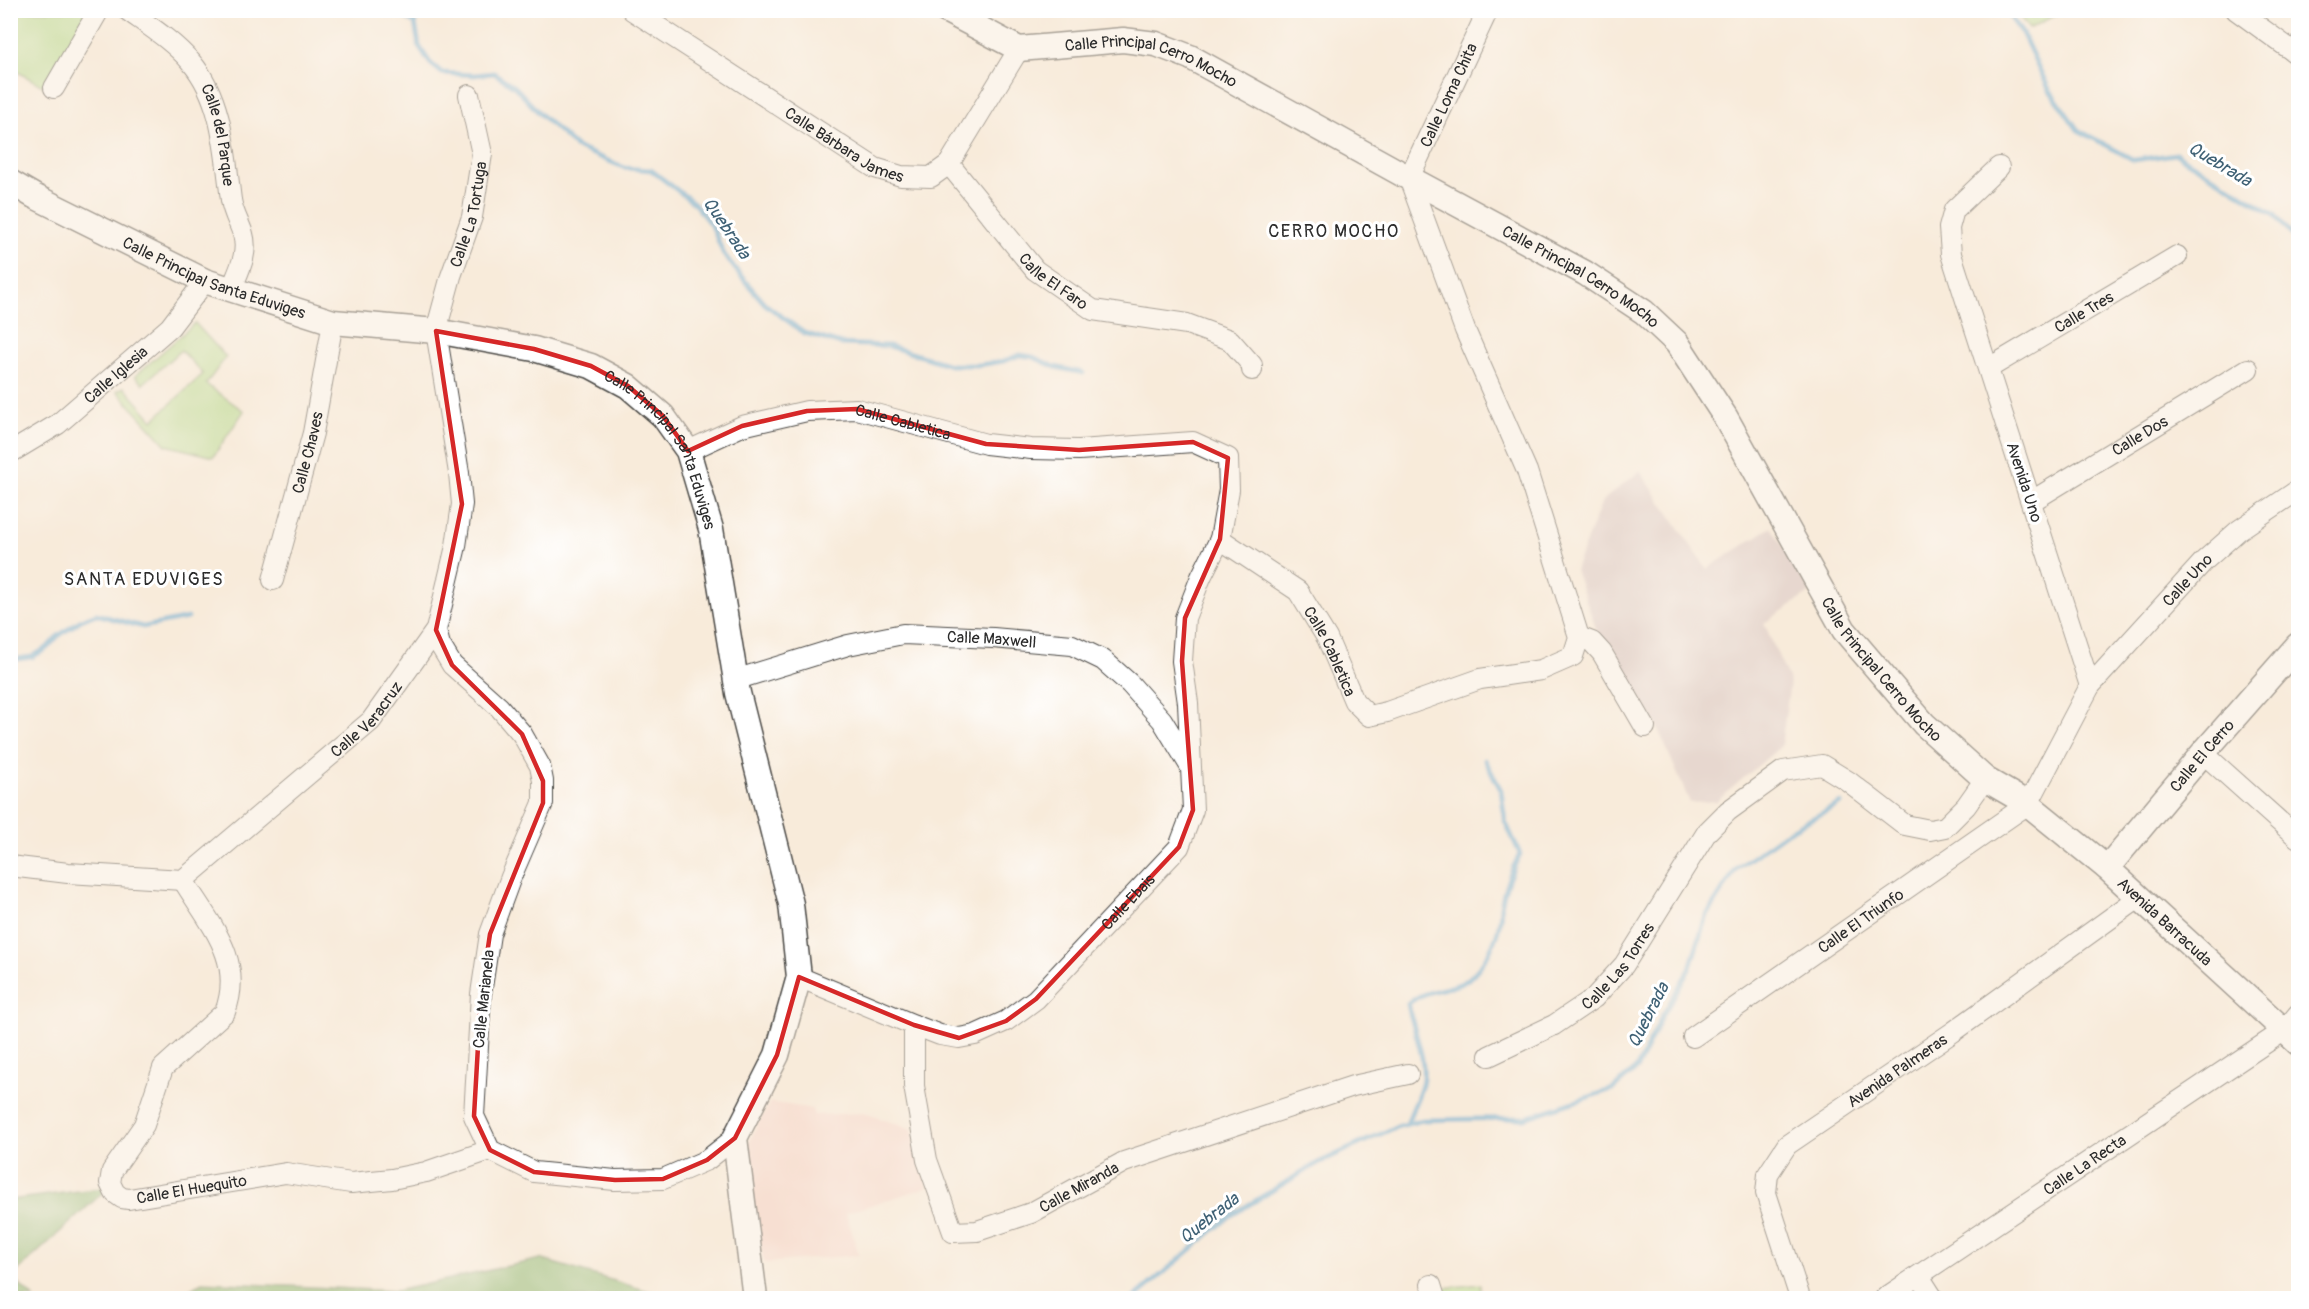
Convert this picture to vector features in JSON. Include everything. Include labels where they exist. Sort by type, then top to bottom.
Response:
[{"type":"street","points":[[54,88],[99,10]]},
{"type":"street","name":"Calle del Parque","points":[[127,10],[169,40],[192,62],[205,83],[215,109],[222,133],[232,211],[243,233],[246,250],[231,290]]},
{"type":"street","name":"Calle Bárbara James","points":[[632,10],[875,168],[901,176],[931,177],[950,164]]},
{"type":"street","points":[[945,10],[1019,49],[950,164]]},
{"type":"street","name":"Calle Loma Chita","points":[[1409,178],[1488,10]]},
{"type":"street","points":[[2236,10],[2298,56]]},
{"type":"street","name":"Calle Principal Cerro Mocho","points":[[1019,49],[1123,40],[1156,44],[1190,57],[1586,273],[1644,312],[1677,343],[1726,418],[1844,630],[1924,724],[1985,779],[2028,804]]},
{"type":"street","name":"Calle La Tortuga","points":[[436,331],[451,276],[472,217],[482,154],[469,95]]},
{"type":"street","name":"Calle El Faro","points":[[950,164],[1035,270],[1093,309],[1187,324],[1230,340],[1252,365],[1252,370]]},
{"type":"street","name":"Avenida Uno","points":[[1999,167],[1954,210],[1950,228],[1951,254],[2090,686]]},
{"type":"street","points":[[1409,178],[1465,330],[1527,471],[1579,637],[1592,642],[1602,653],[1645,727]]},
{"type":"street","name":"Calle Principal Santa Eduviges","points":[[10,182],[205,281],[333,322],[436,331],[534,349],[591,366],[628,386],[663,416],[688,451],[711,529],[738,679],[738,693],[791,904],[799,977],[777,1055],[735,1138]]},
{"type":"street","name":"Calle Tres","points":[[1989,368],[2177,256]]},
{"type":"street","name":"Calle Iglesia","points":[[10,453],[58,424],[170,327],[205,281]]},
{"type":"street","name":"Calle Chaves","points":[[273,580],[313,433],[333,322]]},
{"type":"street","name":"Calle Veracruz","points":[[183,880],[371,721],[436,630],[456,546],[462,504],[436,331]]},
{"type":"street","name":"Calle Dos","points":[[2032,501],[2248,369]]},
{"type":"street","name":"Calle Cabletica","points":[[688,451],[742,426],[807,411],[858,409],[986,444],[1031,449],[1079,450],[1193,442],[1228,458],[1229,490],[1221,539],[1298,591],[1327,638],[1354,701],[1369,716],[1396,709],[1480,679],[1541,670],[1573,656],[1579,637]]},
{"type":"street","name":"Calle Uno","points":[[2090,686],[2204,561],[2239,530],[2298,490]]},
{"type":"street","name":"Calle Ebais","points":[[799,977],[940,1035],[959,1038],[975,1035],[1006,1021],[1036,999],[1179,847],[1193,810],[1193,770],[1188,703],[1182,662],[1185,618],[1201,577],[1221,539]]},
{"type":"street","name":"Calle Marianela","points":[[436,630],[440,645],[452,665],[499,706],[522,734],[540,766],[543,781],[543,803],[511,877],[490,934],[482,994],[474,1116],[490,1150]]},
{"type":"street","name":"Calle Maxwell","points":[[738,679],[848,645],[903,634],[993,638],[1072,645],[1103,660],[1130,684],[1162,720],[1193,770]]},
{"type":"street","name":"Calle El Cerro","points":[[2107,868],[2203,753],[2298,645]]},
{"type":"street","points":[[2028,804],[2090,686]]},
{"type":"street","points":[[2203,753],[2297,834]]},
{"type":"street","name":"Calle Las Torres","points":[[1489,1056],[1554,1025],[1594,998],[1623,965],[1707,832],[1728,811],[1783,771],[1822,765],[1848,781],[1905,825],[1930,830],[1945,827],[1966,806],[1985,779]]},
{"type":"street","name":"Avenida Barracuda","points":[[2028,804],[2107,868],[2294,1029]]},
{"type":"street","name":"Calle El Triunfo","points":[[1693,1037],[2028,804]]},
{"type":"street","points":[[10,866],[68,873],[183,880]]},
{"type":"street","name":"Calle El Huequito","points":[[183,880],[228,955],[232,981],[229,1001],[225,1012],[163,1068],[144,1125],[112,1171],[110,1183],[115,1193],[122,1198],[129,1199],[286,1173],[351,1183],[392,1179],[426,1172],[490,1150]]},
{"type":"street","name":"Avenida Palmeras","points":[[1800,1299],[1766,1193],[1768,1174],[1787,1145],[1953,1032],[2140,897]]},
{"type":"street","name":"Calle Miranda","points":[[914,1025],[914,1086],[927,1160],[953,1232],[977,1231],[1031,1213],[1124,1162],[1353,1086],[1408,1074]]},
{"type":"street","name":"Calle La Recta","points":[[1885,1299],[2294,1029]]},
{"type":"street","points":[[490,1150],[534,1172],[615,1180],[663,1179],[707,1160],[735,1138]]},
{"type":"street","points":[[735,1138],[755,1299]]},
{"type":"street","points":[[1919,1276],[1933,1299]]},
{"type":"highlighted area","points":[[436,331],[534,349],[591,366],[628,386],[663,416],[688,451],[742,426],[807,411],[857,409],[986,444],[1079,450],[1193,442],[1228,458],[1220,539],[1185,618],[1182,661],[1193,810],[1179,847],[1036,999],[1006,1021],[959,1038],[914,1025],[799,977],[777,1055],[735,1138],[707,1160],[663,1179],[615,1180],[534,1172],[490,1150],[474,1116],[481,994],[490,934],[543,803],[543,781],[522,734],[452,665],[436,630],[462,504]]},
{"type":"shaded area","points":[[1640,471],[1707,569],[1771,527],[1811,592],[1764,623],[1790,683],[1781,746],[1717,801],[1690,803],[1656,724],[1597,631],[1575,570],[1602,501]]},
{"type":"shaded area","points":[[770,1102],[812,1109],[814,1115],[864,1113],[912,1129],[928,1187],[846,1213],[859,1255],[764,1263],[744,1150]]},
{"type":"green space","points":[[11,11],[89,11],[46,88],[11,68]]},
{"type":"green space","points":[[2015,11],[2063,11],[2029,29]]},
{"type":"green space","points":[[195,323],[226,357],[206,384],[244,411],[213,457],[166,445],[117,391],[124,387],[153,420],[203,374],[181,350],[143,384],[135,376]]},
{"type":"green space","points":[[109,1187],[11,1277],[34,1298],[11,1298],[10,1200]]},
{"type":"green space","points":[[540,1259],[672,1298],[177,1298],[202,1282],[396,1291]]},
{"type":"green space","points":[[1480,1284],[1482,1298],[1439,1298],[1435,1289]]},
{"type":"waterway","name":"Quebrada","points":[[391,10],[415,23],[419,46],[430,63],[442,73],[474,75],[494,73],[515,87],[576,147],[625,168],[651,170],[694,203],[713,228],[723,253],[740,275],[765,304],[804,333],[841,344],[889,346],[950,365],[979,365],[1004,361],[1020,355],[1033,357],[1055,367],[1083,373]]},
{"type":"waterway","name":"Quebrada","points":[[2005,10],[2022,33],[2049,89],[2078,130],[2134,160],[2176,154],[2274,214],[2298,242]]},
{"type":"waterway","name":"Quebrada","points":[[10,660],[32,657],[47,648],[57,637],[81,620],[96,614],[143,627],[188,618]]},
{"type":"waterway","name":"Quebrada","points":[[1407,1124],[1421,1089],[1423,1075],[1421,1055],[1408,1004],[1423,995],[1455,986],[1467,980],[1479,968],[1496,936],[1505,889],[1520,854],[1505,821],[1501,790],[1485,760]]},
{"type":"waterway","name":"Quebrada","points":[[1134,1298],[1230,1216],[1318,1163],[1396,1127],[1423,1120],[1525,1118],[1613,1089],[1637,1068],[1661,1018],[1690,968],[1706,916],[1736,869],[1787,832],[1841,803]]},
{"type":"district","name":"CERRO MOCHO","points":[[1334,231]]},
{"type":"district","name":"SANTA EDUVIGES","points":[[144,579]]}]
